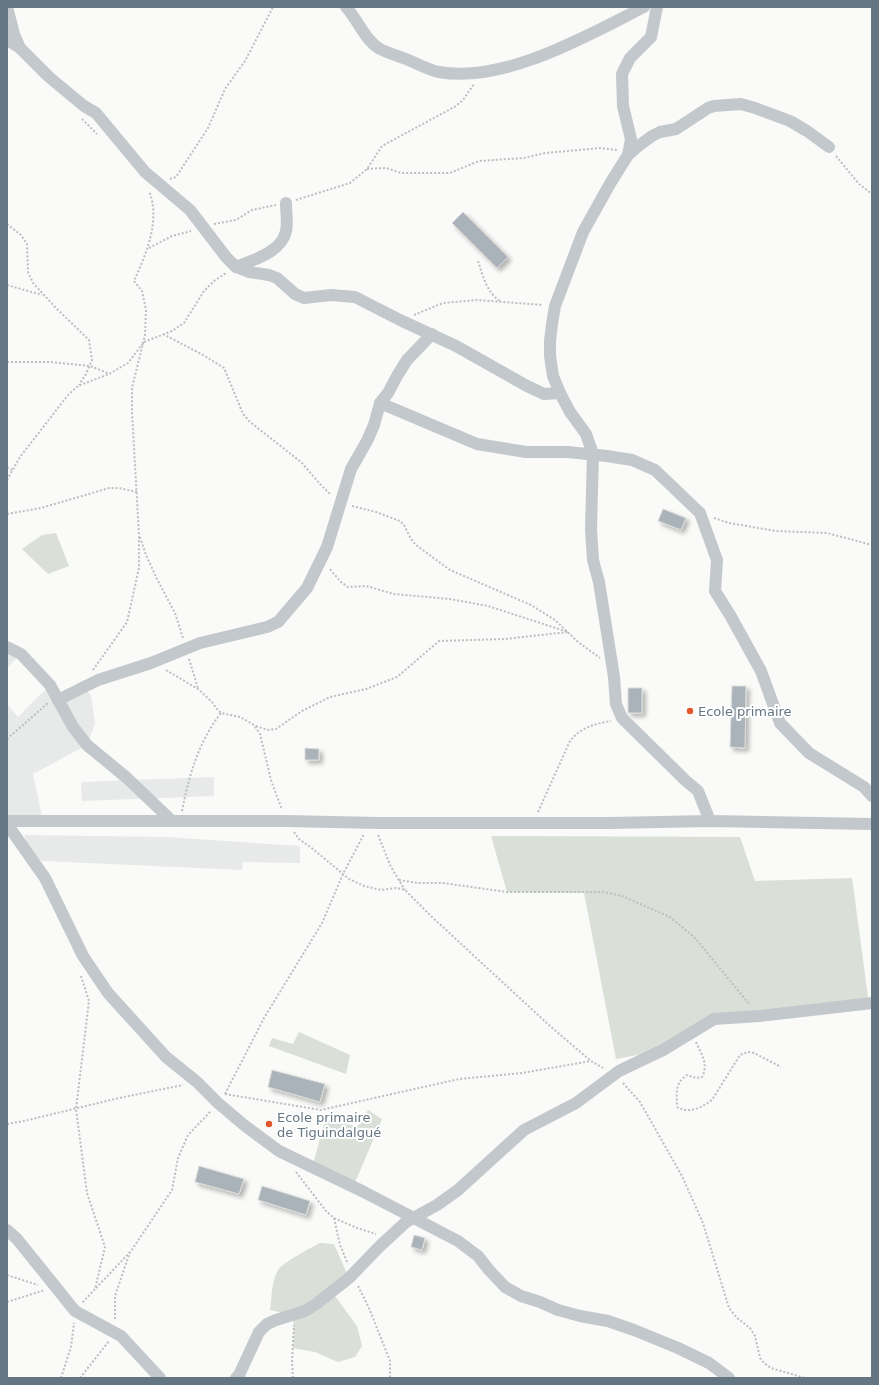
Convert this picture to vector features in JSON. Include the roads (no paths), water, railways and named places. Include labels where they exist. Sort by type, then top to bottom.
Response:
[{"type":"street","points":[[346,7],[367,38],[380,49],[438,72],[458,74],[482,73],[508,67],[565,47],[644,7]]},
{"type":"street","points":[[627,158],[631,139],[624,106],[622,74],[630,58],[651,37],[657,7]]},
{"type":"street","points":[[9,9],[20,48]]},
{"type":"street","points":[[7,40],[20,48],[49,76],[84,106],[96,113],[145,172],[152,186],[170,192],[190,210],[226,257],[236,266],[248,272],[269,275],[277,278],[300,297],[306,298],[340,295],[355,297],[456,346],[544,394],[560,393]]},
{"type":"street","points":[[710,821],[698,791],[622,718],[616,704],[613,667],[599,582],[593,560],[591,529],[593,454],[586,434],[570,412],[553,376],[550,356],[550,341],[556,306],[583,232],[610,182],[637,147],[652,136],[660,132],[676,129],[708,108],[714,106],[741,104],[790,121],[829,147]]},
{"type":"street","points":[[236,266],[271,252],[284,238],[286,231],[286,203]]},
{"type":"street","points":[[58,700],[98,680],[151,663],[200,643],[267,627],[278,622],[307,588],[327,547],[351,469],[367,441],[374,425],[380,403],[388,393],[408,360],[432,334]]},
{"type":"street","points":[[380,403],[477,444],[526,452],[568,452],[593,454],[632,460],[655,470],[700,514],[717,560],[715,591],[761,671],[780,722],[809,753],[864,787],[872,796]]},
{"type":"street","points":[[7,647],[21,654],[50,685],[73,727],[87,745],[176,821]]},
{"type":"street","points":[[7,822],[286,821],[370,823],[533,823],[710,821],[872,824]]},
{"type":"street","points":[[7,822],[45,878],[83,956],[108,992],[166,1056],[197,1082],[218,1103],[279,1151],[362,1191],[458,1241],[478,1256],[489,1270],[506,1287],[521,1296],[558,1310],[608,1321],[634,1330],[678,1348],[709,1363],[729,1378]]},
{"type":"street","points":[[236,1378],[239,1375],[259,1332],[267,1324],[305,1311],[316,1304],[352,1275],[392,1235],[413,1218],[437,1205],[458,1190],[524,1130],[576,1103],[619,1070],[663,1050],[714,1019],[760,1016],[872,1003]]},
{"type":"street","points":[[7,1230],[17,1239],[75,1311],[121,1336],[160,1378]]},
{"type":"place","name":"Ecole primaire","points":[[690,711]]},
{"type":"place","name":"Ecole primaire de Tiguindalgué","points":[[269,1124]]}]
